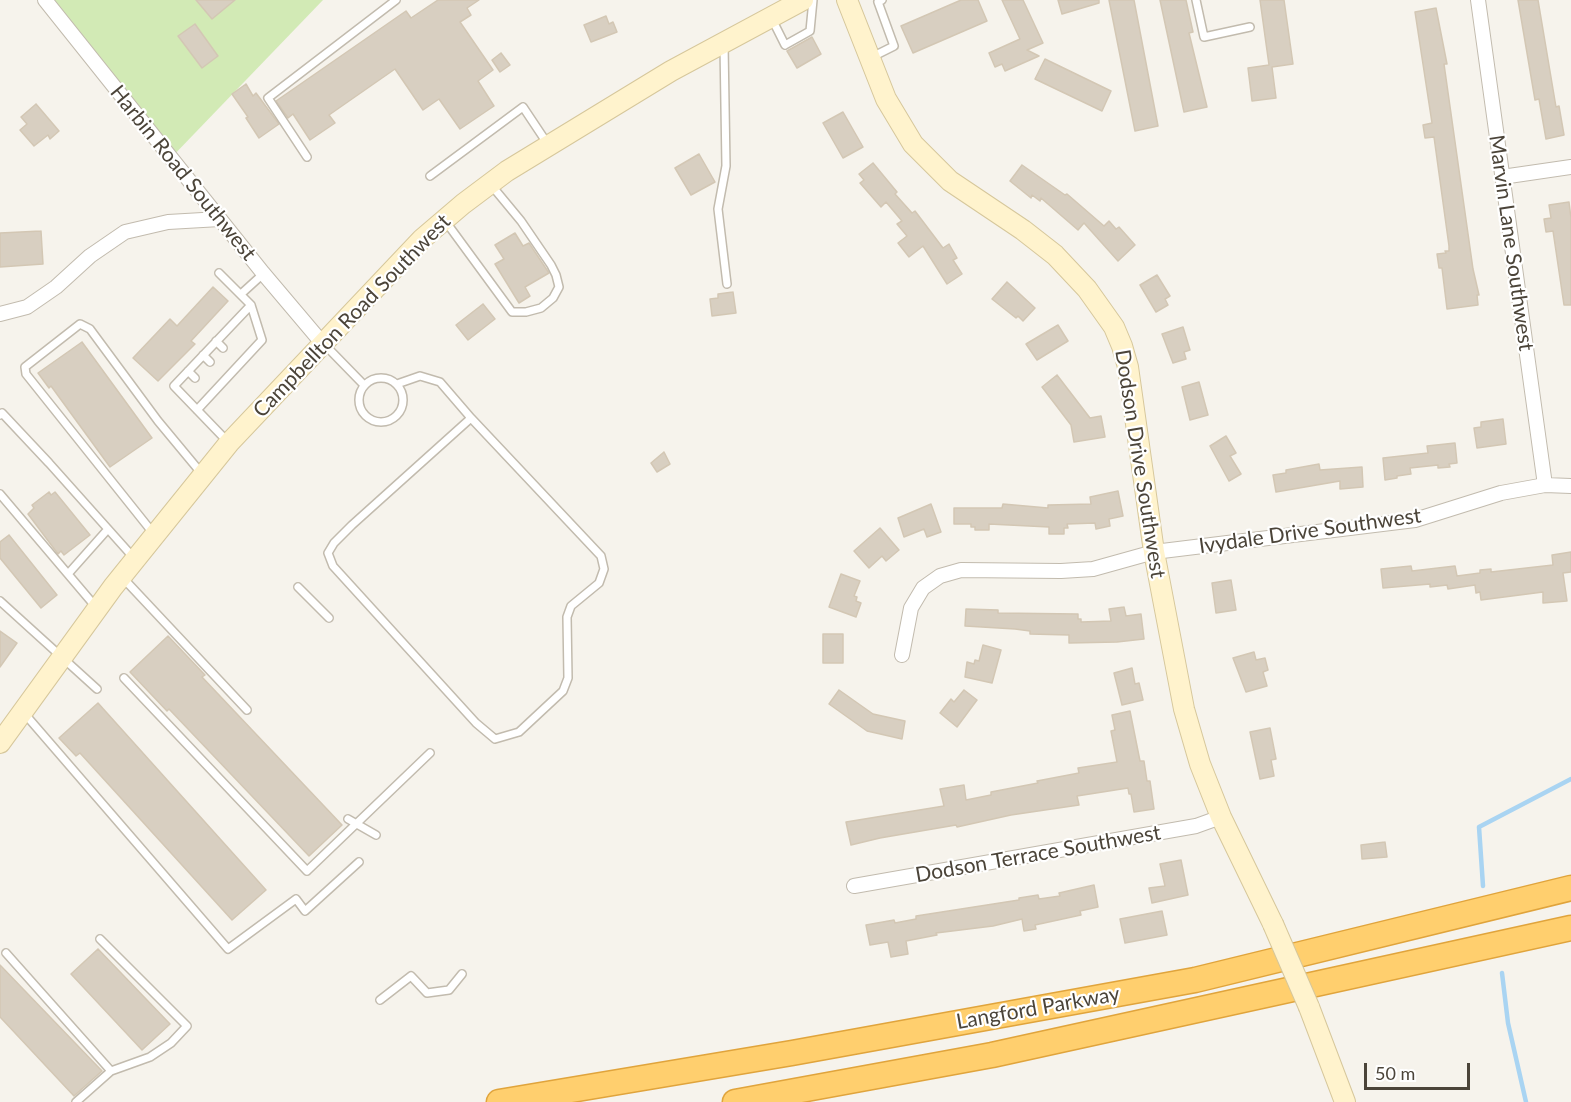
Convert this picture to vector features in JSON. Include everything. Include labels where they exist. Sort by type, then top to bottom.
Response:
[{"type":"highway","name":"Langford Parkway","points":[[499,1102],[792,1053],[1194,980],[1571,888]]},
{"type":"highway","name":"Langford Parkway","points":[[735,1102],[992,1055],[1571,927]]},
{"type":"street","name":"Harbin Road Southwest","points":[[45,0],[263,273],[323,344]]},
{"type":"street","name":"Campbellton Road Southwest","points":[[0,743],[121,576],[229,443],[422,239],[507,171],[671,71],[803,0]]},
{"type":"street","name":"Dodson Drive Southwest","points":[[847,0],[886,99],[913,144],[950,181],[1023,230],[1055,255],[1087,289],[1114,327],[1128,368],[1154,552],[1184,709],[1200,764],[1221,817],[1273,924],[1309,1007],[1345,1102]]},
{"type":"street","name":"Marvin Lane Southwest","points":[[1478,0],[1545,485]]},
{"type":"street","points":[[1502,177],[1571,167]]},
{"type":"street","points":[[0,314],[27,307],[56,287],[90,256],[125,232],[168,222],[220,219]]},
{"type":"street","name":"Ivydale Drive Southwest","points":[[902,655],[911,608],[924,588],[940,576],[961,570],[1061,572],[1094,569],[1154,552],[1415,520],[1501,493],[1545,485],[1571,486]]},
{"type":"street","name":"Dodson Terrace Southwest","points":[[854,886],[1196,826],[1221,817]]},
{"type":"lane","points":[[307,157],[268,98],[396,0]]},
{"type":"lane","points":[[771,17],[785,45],[810,32],[813,0]]},
{"type":"lane","points":[[870,58],[894,46],[878,2],[882,0]]},
{"type":"lane","points":[[1196,0],[1204,37],[1250,27]]},
{"type":"lane","points":[[724,43],[726,166],[718,209],[727,284]]},
{"type":"lane","points":[[430,176],[523,107],[549,146]]},
{"type":"lane","points":[[444,220],[512,312],[526,312],[541,308],[552,298],[559,287],[556,275],[521,221],[490,183]]},
{"type":"lane","points":[[197,410],[209,391],[227,378],[262,340],[251,305],[219,273]]},
{"type":"lane","points":[[241,294],[263,273]]},
{"type":"lane","points":[[229,443],[174,386],[251,305]]},
{"type":"lane","points":[[155,535],[26,374],[25,367],[80,324],[90,329],[158,421],[203,475]]},
{"type":"lane","points":[[216,341],[223,348]]},
{"type":"lane","points":[[323,344],[364,385]]},
{"type":"lane","points":[[203,355],[210,362]]},
{"type":"lane","points":[[233,358],[240,364]]},
{"type":"lane","points":[[188,371],[195,378]]},
{"type":"lane","points":[[221,372],[227,378]]},
{"type":"lane","points":[[397,384],[420,376],[440,382],[601,556],[604,569],[599,583],[570,606],[567,617],[568,678],[563,691],[519,732],[495,739],[476,723],[333,566],[328,552],[352,525],[471,418]]},
{"type":"lane","points":[[377,378],[384,378],[397,384],[403,397],[403,404],[396,416],[382,422],[375,421],[363,412],[360,399],[364,385],[377,378]]},
{"type":"lane","points":[[0,415],[2,413],[34,447],[135,559]]},
{"type":"lane","points":[[0,494],[97,609]]},
{"type":"lane","points":[[68,574],[108,529]]},
{"type":"lane","points":[[121,576],[247,710]]},
{"type":"lane","points":[[298,587],[328,618]]},
{"type":"lane","points":[[0,600],[97,690]]},
{"type":"lane","points":[[124,678],[307,872],[430,753]]},
{"type":"lane","points":[[23,712],[228,949],[296,899],[305,911],[359,862]]},
{"type":"lane","points":[[348,819],[376,835]]},
{"type":"lane","points":[[76,1102],[111,1071],[150,1057],[171,1043],[187,1026],[100,939]]},
{"type":"lane","points":[[6,953],[111,1071]]},
{"type":"lane","points":[[380,1000],[411,976],[427,993],[449,990],[462,974]]},
{"type":"green space","points":[[45,0],[323,0],[169,160]]},
{"type":"building","points":[[196,0],[235,0],[212,19]]},
{"type":"building","points":[[438,0],[479,0],[467,8],[471,15],[460,22],[493,70],[478,81],[494,106],[460,129],[439,99],[423,110],[395,69],[329,115],[335,123],[310,140],[293,114],[288,118],[276,101],[406,11],[411,18]]},
{"type":"building","points":[[961,0],[978,0],[987,21],[913,53],[901,26]]},
{"type":"building","points":[[1002,0],[1023,0],[1043,43],[1027,50],[1039,56],[1005,71],[1002,64],[995,67],[989,53],[1020,39]]},
{"type":"building","points":[[1058,0],[1099,0],[1099,3],[1062,14]]},
{"type":"building","points":[[1109,0],[1134,0],[1158,126],[1135,131]]},
{"type":"building","points":[[1160,0],[1186,0],[1193,32],[1189,33],[1207,107],[1184,112]]},
{"type":"building","points":[[1260,0],[1284,0],[1293,64],[1272,67],[1276,98],[1252,101],[1248,68],[1269,65]]},
{"type":"building","points":[[1518,0],[1538,0],[1556,107],[1559,106],[1564,135],[1546,139],[1539,99],[1535,100]]},
{"type":"building","points":[[1436,8],[1447,64],[1444,64],[1473,269],[1479,295],[1477,295],[1478,305],[1447,309],[1442,268],[1439,268],[1437,254],[1449,251],[1449,246],[1434,137],[1425,138],[1423,125],[1432,123],[1415,12]]},
{"type":"building","points":[[606,16],[609,24],[613,22],[617,32],[591,42],[584,25]]},
{"type":"building","points":[[195,24],[218,56],[202,68],[178,36]]},
{"type":"building","points":[[812,37],[821,54],[797,68],[787,51]]},
{"type":"building","points":[[501,53],[510,65],[500,72],[492,60]]},
{"type":"building","points":[[1045,59],[1111,91],[1102,111],[1035,79]]},
{"type":"building","points":[[246,84],[253,96],[256,93],[279,124],[259,138],[232,94]]},
{"type":"building","points":[[36,104],[59,131],[50,139],[48,135],[34,146],[20,130],[27,124],[21,117]]},
{"type":"building","points":[[843,112],[863,147],[843,158],[823,123]]},
{"type":"building","points":[[699,154],[715,182],[691,195],[675,168]]},
{"type":"building","points":[[873,163],[897,192],[895,194],[912,213],[915,211],[943,248],[949,244],[957,258],[953,260],[962,274],[947,284],[923,246],[909,257],[898,243],[907,236],[897,224],[902,221],[886,202],[881,207],[860,183],[864,180],[859,174]]},
{"type":"building","points":[[1022,165],[1065,195],[1067,194],[1104,226],[1109,221],[1116,229],[1119,227],[1135,245],[1118,261],[1084,223],[1078,230],[1041,198],[1040,201],[1032,195],[1031,198],[1010,181]]},
{"type":"building","points":[[1569,202],[1571,305],[1564,305],[1553,231],[1546,232],[1544,219],[1551,218],[1549,205]]},
{"type":"building","points":[[41,231],[43,264],[0,267],[0,233]]},
{"type":"building","points":[[515,233],[523,246],[529,243],[549,273],[525,287],[530,296],[519,303],[495,264],[504,259],[495,245]]},
{"type":"building","points":[[1157,275],[1170,296],[1165,299],[1168,305],[1156,312],[1140,285]]},
{"type":"building","points":[[1007,282],[1035,308],[1023,321],[992,299]]},
{"type":"building","points":[[213,287],[228,301],[191,341],[195,344],[158,381],[133,358],[170,319],[177,326]]},
{"type":"building","points":[[733,292],[736,313],[712,316],[710,299],[718,298],[718,294]]},
{"type":"building","points":[[483,304],[495,319],[468,340],[456,325]]},
{"type":"building","points":[[1058,325],[1068,341],[1037,360],[1026,344]]},
{"type":"building","points":[[1183,327],[1190,350],[1184,352],[1186,359],[1173,363],[1162,334]]},
{"type":"building","points":[[82,342],[152,438],[110,467],[51,386],[49,388],[38,373]]},
{"type":"building","points":[[1057,375],[1090,418],[1101,416],[1105,437],[1074,442],[1071,425],[1042,387]]},
{"type":"building","points":[[1199,382],[1208,415],[1190,420],[1182,387]]},
{"type":"building","points":[[1503,419],[1506,444],[1477,448],[1474,428],[1481,427],[1481,422]]},
{"type":"building","points":[[1226,436],[1236,453],[1230,456],[1241,474],[1229,481],[1210,446]]},
{"type":"building","points":[[1455,443],[1457,463],[1449,464],[1450,467],[1438,468],[1438,465],[1410,468],[1411,474],[1385,480],[1383,458],[1428,453],[1427,446]]},
{"type":"building","points":[[664,452],[670,464],[657,472],[651,463]]},
{"type":"building","points":[[1319,464],[1320,470],[1362,467],[1363,487],[1340,489],[1340,481],[1276,492],[1273,475],[1286,473],[1286,470]]},
{"type":"building","points":[[1118,491],[1123,516],[1109,519],[1110,526],[1096,529],[1095,523],[1067,524],[1068,528],[1064,528],[1064,534],[1049,534],[1049,527],[989,524],[989,530],[975,530],[971,524],[954,524],[954,508],[1002,508],[1003,504],[1048,508],[1048,505],[1091,504],[1090,497]]},
{"type":"building","points":[[49,492],[51,495],[55,492],[90,535],[64,555],[61,551],[58,554],[28,514],[34,508],[32,505]]},
{"type":"building","points":[[931,504],[941,532],[927,537],[924,529],[904,537],[898,518]]},
{"type":"building","points":[[880,528],[899,550],[886,561],[882,556],[869,568],[854,551]]},
{"type":"building","points":[[9,535],[57,595],[41,608],[0,558],[0,542]]},
{"type":"building","points":[[1571,552],[1571,572],[1563,573],[1567,601],[1543,603],[1543,592],[1481,600],[1480,592],[1476,593],[1475,585],[1448,589],[1447,585],[1430,587],[1430,584],[1383,588],[1381,569],[1411,566],[1412,571],[1455,566],[1457,576],[1480,573],[1480,570],[1491,569],[1491,572],[1553,565],[1552,555]]},
{"type":"building","points":[[841,574],[860,581],[854,596],[857,597],[856,601],[861,603],[856,617],[829,607]]},
{"type":"building","points":[[1231,580],[1236,610],[1216,613],[1212,583]]},
{"type":"building","points":[[1124,607],[1126,616],[1141,614],[1144,639],[1069,643],[1069,635],[1030,634],[1030,631],[1015,629],[965,626],[966,609],[998,610],[998,613],[1078,614],[1081,622],[1111,621],[1109,609]]},
{"type":"building","points":[[0,631],[17,643],[0,667]]},
{"type":"building","points":[[823,634],[843,634],[843,663],[823,663]]},
{"type":"building","points":[[168,636],[205,675],[202,677],[342,825],[309,856],[169,709],[167,711],[130,672]]},
{"type":"building","points":[[983,645],[1001,650],[992,683],[965,677],[967,662],[974,664],[975,660],[979,661]]},
{"type":"building","points":[[1254,652],[1256,660],[1265,658],[1268,670],[1263,672],[1267,686],[1246,692],[1233,658]]},
{"type":"building","points":[[1132,668],[1135,684],[1139,683],[1143,700],[1122,705],[1114,673]]},
{"type":"building","points":[[839,690],[873,714],[905,721],[902,739],[867,731],[829,704]]},
{"type":"building","points":[[964,690],[977,700],[957,727],[940,713],[951,699],[954,702]]},
{"type":"building","points":[[98,703],[266,890],[232,920],[80,753],[76,756],[59,738]]},
{"type":"building","points":[[1130,711],[1140,761],[1144,761],[1147,781],[1150,781],[1154,809],[1134,812],[1128,788],[1077,796],[1079,805],[1011,815],[957,827],[956,825],[851,845],[846,822],[944,806],[940,789],[964,785],[966,800],[991,795],[991,792],[1038,783],[1037,781],[1079,773],[1078,768],[1117,762],[1111,731],[1115,730],[1112,715]]},
{"type":"building","points":[[1270,728],[1276,759],[1271,760],[1274,776],[1260,779],[1250,732]]},
{"type":"building","points":[[1385,842],[1387,857],[1362,859],[1361,845]]},
{"type":"building","points":[[1181,860],[1188,895],[1152,903],[1149,888],[1165,886],[1160,864]]},
{"type":"building","points":[[1094,885],[1098,907],[1080,911],[1081,915],[1035,925],[1036,929],[1024,931],[1022,919],[993,926],[936,933],[937,935],[906,941],[908,954],[891,957],[888,942],[870,945],[866,925],[894,920],[895,923],[916,919],[916,916],[1038,895],[1039,899],[1060,896],[1059,893]]},
{"type":"building","points":[[1162,911],[1167,935],[1125,943],[1120,919]]},
{"type":"building","points":[[98,949],[170,1024],[142,1050],[71,974]]},
{"type":"building","points":[[0,965],[102,1071],[74,1096],[0,1017]]},
{"type":"waterway","points":[[1483,886],[1479,827],[1571,779]]},
{"type":"waterway","points":[[1502,973],[1508,1023],[1526,1102]]}]
